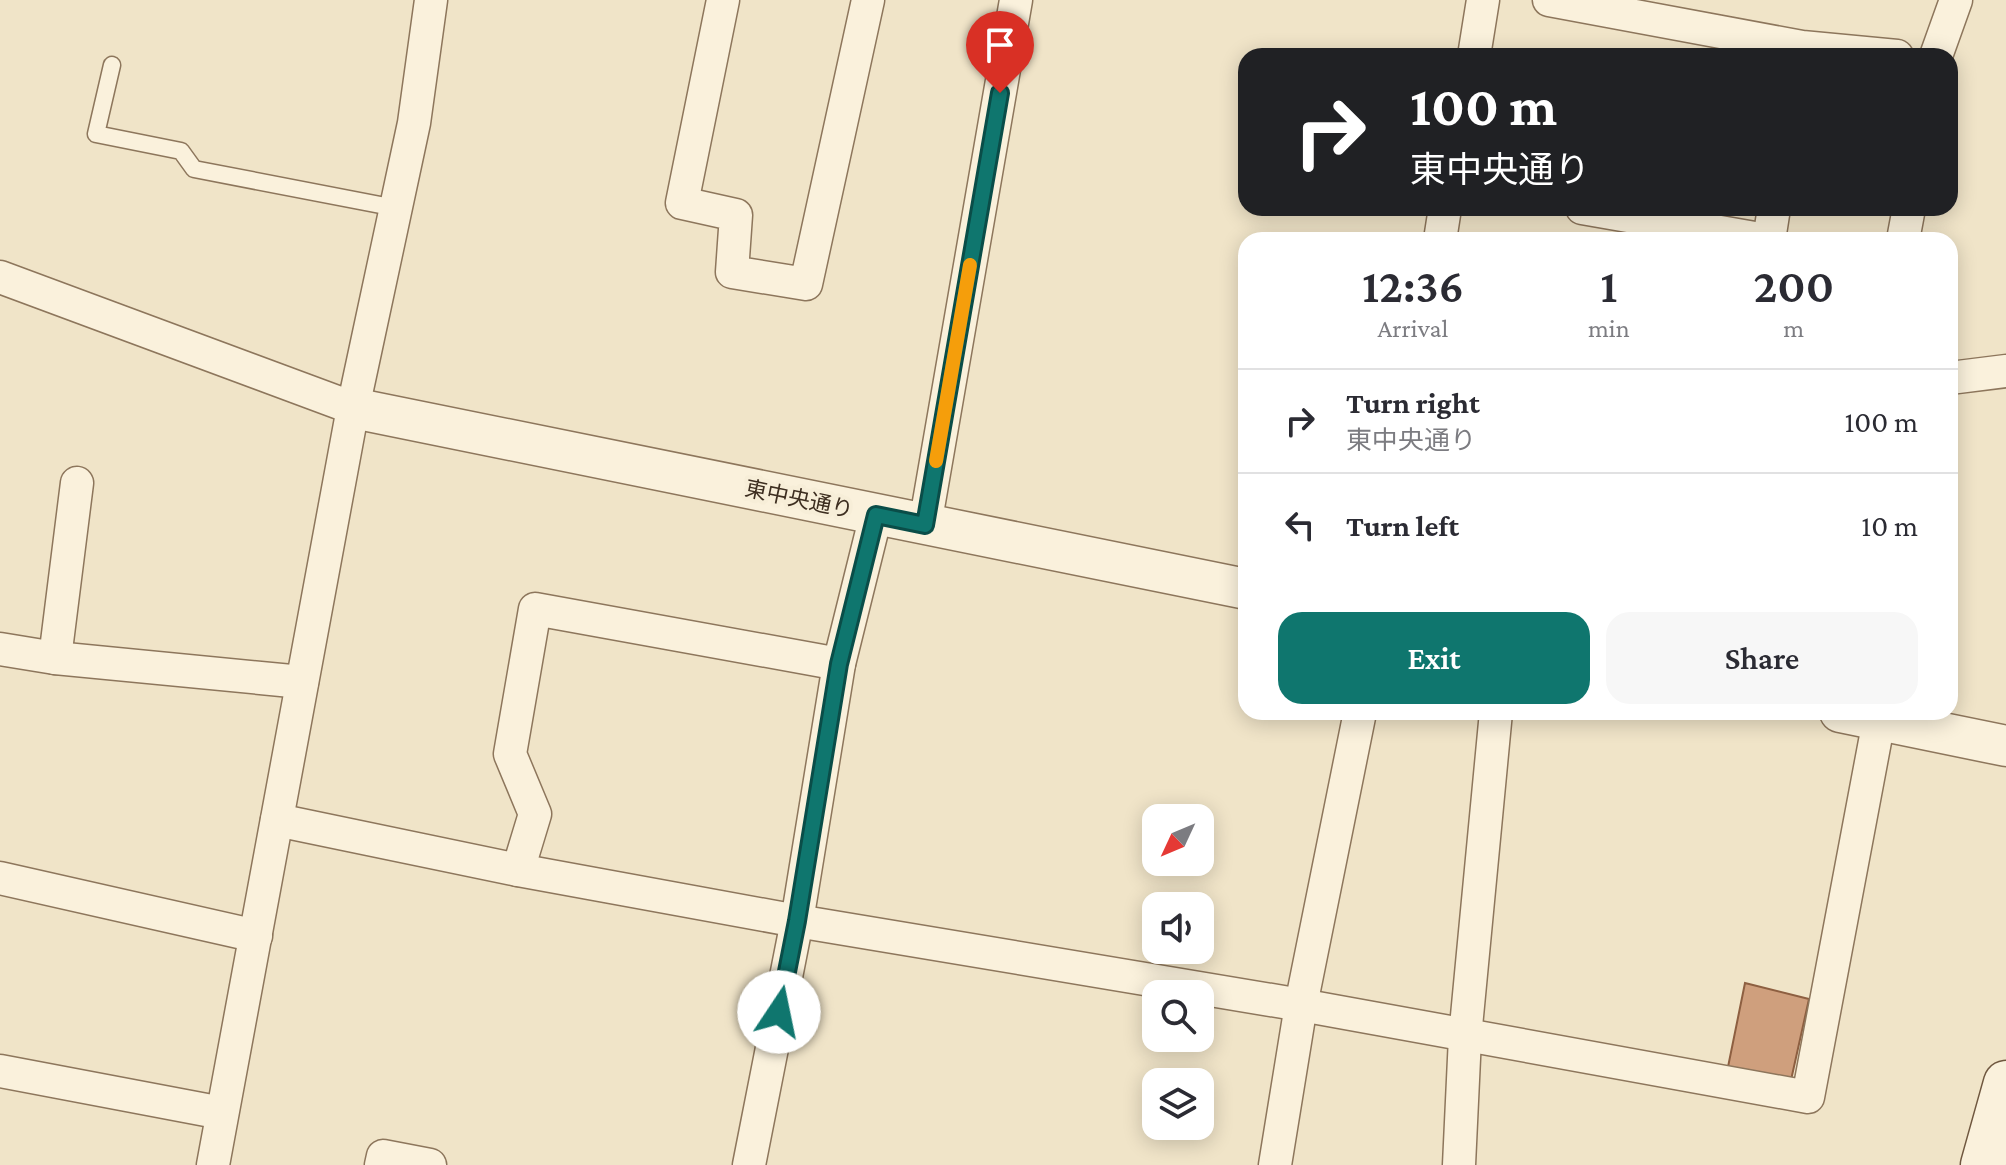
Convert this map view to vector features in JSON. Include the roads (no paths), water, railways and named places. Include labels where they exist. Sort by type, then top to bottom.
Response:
[{"type":"main road","points":[[1983,1165],[2004,1100]]},
{"type":"street","points":[[213,1165],[353,408],[414,123],[431,0]]},
{"type":"street","points":[[723,0],[682,203],[736,215],[732,272],[806,284],[868,0]]},
{"type":"street","points":[[925,525],[1016,0]]},
{"type":"street","points":[[1475,48],[1483,0]]},
{"type":"street","points":[[1549,0],[1782,48]]},
{"type":"street","points":[[1939,48],[1956,0]]},
{"type":"street","points":[[1628,216],[1722,232]]},
{"type":"street","points":[[0,277],[353,408]]},
{"type":"street","points":[[1958,377],[2006,371]]},
{"type":"street","name":"東中央通り","points":[[353,408],[1238,587]]},
{"type":"street","points":[[55,658],[77,483]]},
{"type":"street","points":[[749,1165],[797,921],[839,664],[876,515]]},
{"type":"street","points":[[518,870],[535,814],[510,754],[535,609],[839,664]]},
{"type":"street","points":[[0,649],[55,658],[302,682]]},
{"type":"street","points":[[1275,1165],[1301,1005],[1358,720]]},
{"type":"street","points":[[1459,1165],[1465,1037],[1495,720]]},
{"type":"street","points":[[277,820],[518,870],[797,921],[1301,1005],[1808,1097],[1879,720],[2006,746]]},
{"type":"street","points":[[0,878],[256,936]]},
{"type":"street","points":[[0,1071],[222,1113]]},
{"type":"street","points":[[381,1165],[383,1156],[430,1165]]},
{"type":"lane","points":[[112,65],[96,134],[181,151],[194,169],[396,208]]}]
